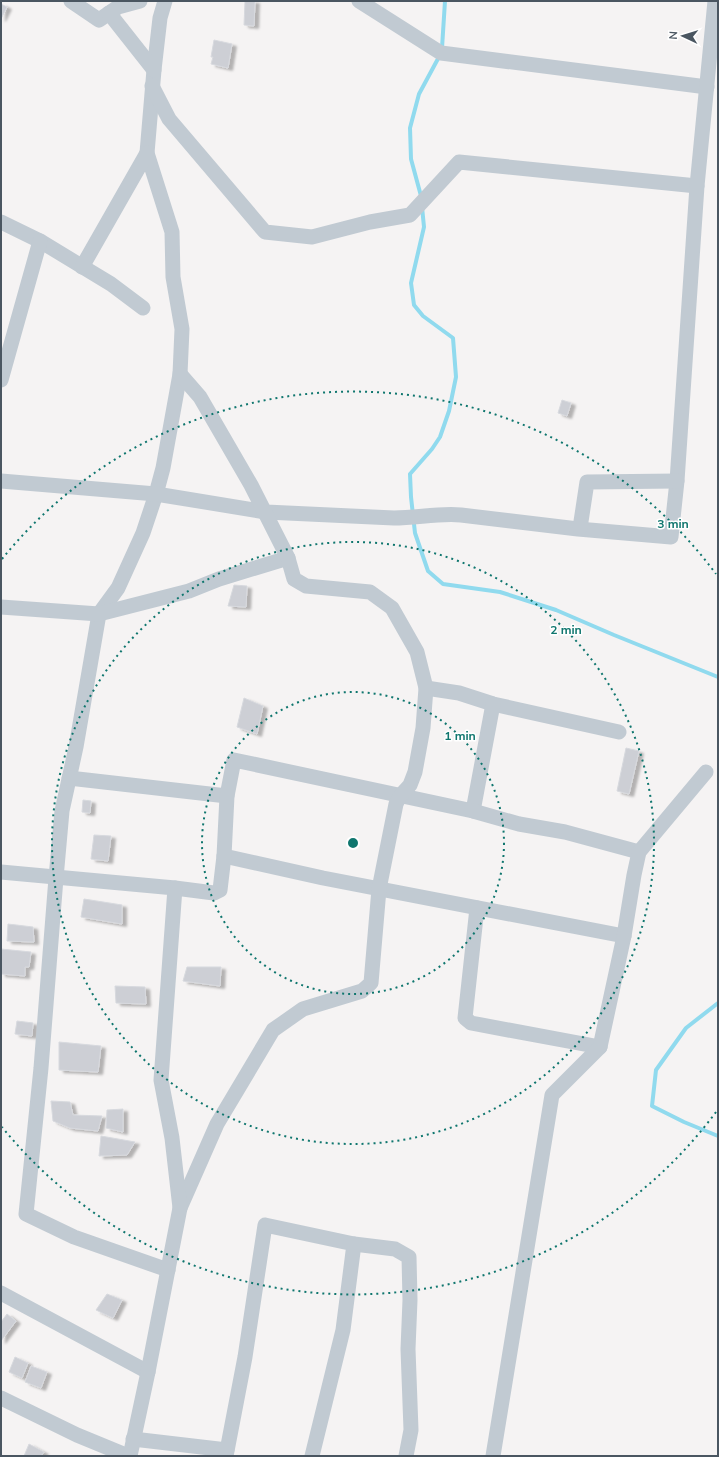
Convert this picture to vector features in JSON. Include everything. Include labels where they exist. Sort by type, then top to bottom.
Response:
[{"type":"street","points":[[71,1],[99,20],[115,7],[140,1]]},
{"type":"street","points":[[165,1],[160,18],[152,86],[147,153],[172,232],[173,277],[182,329],[180,374],[163,468],[156,494],[143,532],[118,588],[99,614],[76,747],[62,811],[41,1068],[26,1214],[74,1237],[168,1270]]},
{"type":"street","points":[[359,1],[441,53],[707,87]]},
{"type":"street","points":[[1,481],[156,494],[266,512],[342,514],[394,518],[414,518],[453,514],[671,537],[677,481],[697,186],[707,87],[715,37],[715,1]]},
{"type":"street","points":[[115,7],[154,70]]},
{"type":"street","points":[[152,86],[169,119],[265,232],[312,237],[370,222],[410,215],[459,162],[697,186]]},
{"type":"street","points":[[82,267],[147,153]]},
{"type":"street","points":[[1,222],[40,241],[111,284],[144,308]]},
{"type":"street","points":[[1,380],[40,241]]},
{"type":"street","points":[[1,1398],[77,1435],[129,1456],[148,1372],[180,1208],[217,1124],[273,1030],[303,1009],[362,992],[371,983],[379,889],[396,804],[400,796],[410,785],[415,772],[423,728],[426,688],[417,652],[392,608],[370,592],[306,586],[294,579],[288,558],[266,512],[200,397],[180,374]]},
{"type":"street","points":[[580,528],[587,482],[677,481]]},
{"type":"street","points":[[1,607],[99,614],[173,595],[288,558]]},
{"type":"street","points":[[426,688],[459,693],[493,704],[619,732]]},
{"type":"street","points":[[473,811],[493,704]]},
{"type":"street","points":[[1,872],[214,893],[220,890],[224,856],[227,796],[234,760],[473,811],[519,824],[565,832],[639,852]]},
{"type":"street","points":[[493,1456],[552,1095],[600,1047],[624,936],[639,852],[706,772]]},
{"type":"street","points":[[69,778],[227,796]]},
{"type":"street","points":[[224,856],[379,889],[624,936]]},
{"type":"street","points":[[175,888],[161,1080],[172,1138],[180,1208]]},
{"type":"street","points":[[477,908],[465,1018],[471,1023],[600,1047]]},
{"type":"street","points":[[133,1439],[227,1453],[245,1357],[265,1225],[354,1244],[395,1249],[409,1257],[410,1300],[408,1349],[411,1430],[406,1456]]},
{"type":"street","points":[[312,1456],[343,1330],[354,1244]]},
{"type":"street","points":[[1,1293],[148,1372]]},
{"type":"building","points":[[245,1],[255,1],[254,26],[244,25]]},
{"type":"building","points":[[1,4],[7,7],[1,19]]},
{"type":"building","points":[[214,40],[232,44],[228,68],[211,64]]},
{"type":"building","points":[[562,400],[571,403],[567,416],[558,413]]},
{"type":"building","points":[[234,585],[247,586],[246,607],[228,606]]},
{"type":"building","points":[[244,698],[263,706],[257,734],[237,727]]},
{"type":"building","points":[[626,748],[639,751],[629,794],[617,791]]},
{"type":"building","points":[[83,800],[91,801],[90,813],[82,812]]},
{"type":"building","points":[[94,835],[111,836],[108,861],[91,859]]},
{"type":"building","points":[[84,899],[122,905],[122,924],[81,917]]},
{"type":"building","points":[[8,924],[33,927],[34,942],[7,941]]},
{"type":"building","points":[[1,949],[31,952],[29,967],[25,967],[25,976],[1,974]]},
{"type":"building","points":[[187,967],[221,967],[220,986],[183,981]]},
{"type":"building","points":[[115,986],[145,987],[146,1004],[116,1003]]},
{"type":"building","points":[[17,1021],[33,1023],[32,1036],[15,1034]]},
{"type":"building","points":[[59,1042],[101,1046],[98,1072],[59,1070]]},
{"type":"building","points":[[51,1101],[70,1102],[73,1115],[102,1116],[98,1131],[70,1128],[53,1121]]},
{"type":"building","points":[[123,1109],[123,1132],[106,1128],[107,1110]]},
{"type":"building","points":[[101,1136],[135,1142],[127,1155],[99,1156]]},
{"type":"building","points":[[107,1294],[122,1300],[113,1318],[96,1310]]},
{"type":"building","points":[[7,1314],[16,1321],[1,1341],[1,1322]]},
{"type":"building","points":[[15,1357],[28,1363],[22,1378],[9,1372]]},
{"type":"building","points":[[31,1366],[47,1372],[41,1388],[25,1382]]},
{"type":"building","points":[[29,1444],[44,1452],[41,1456],[24,1456]]},
{"type":"waterway","points":[[442,48],[445,1]]},
{"type":"waterway","points":[[421,196],[411,159],[410,128],[419,94],[440,55]]},
{"type":"waterway","points":[[422,207],[424,227],[411,283],[414,305],[423,316],[453,338],[456,377],[449,411],[440,437],[432,449],[410,474],[415,533],[428,571],[443,584],[500,592],[556,610],[718,677]]},
{"type":"waterway","points":[[718,1003],[686,1028],[656,1070],[652,1106],[684,1122],[718,1136]]}]
